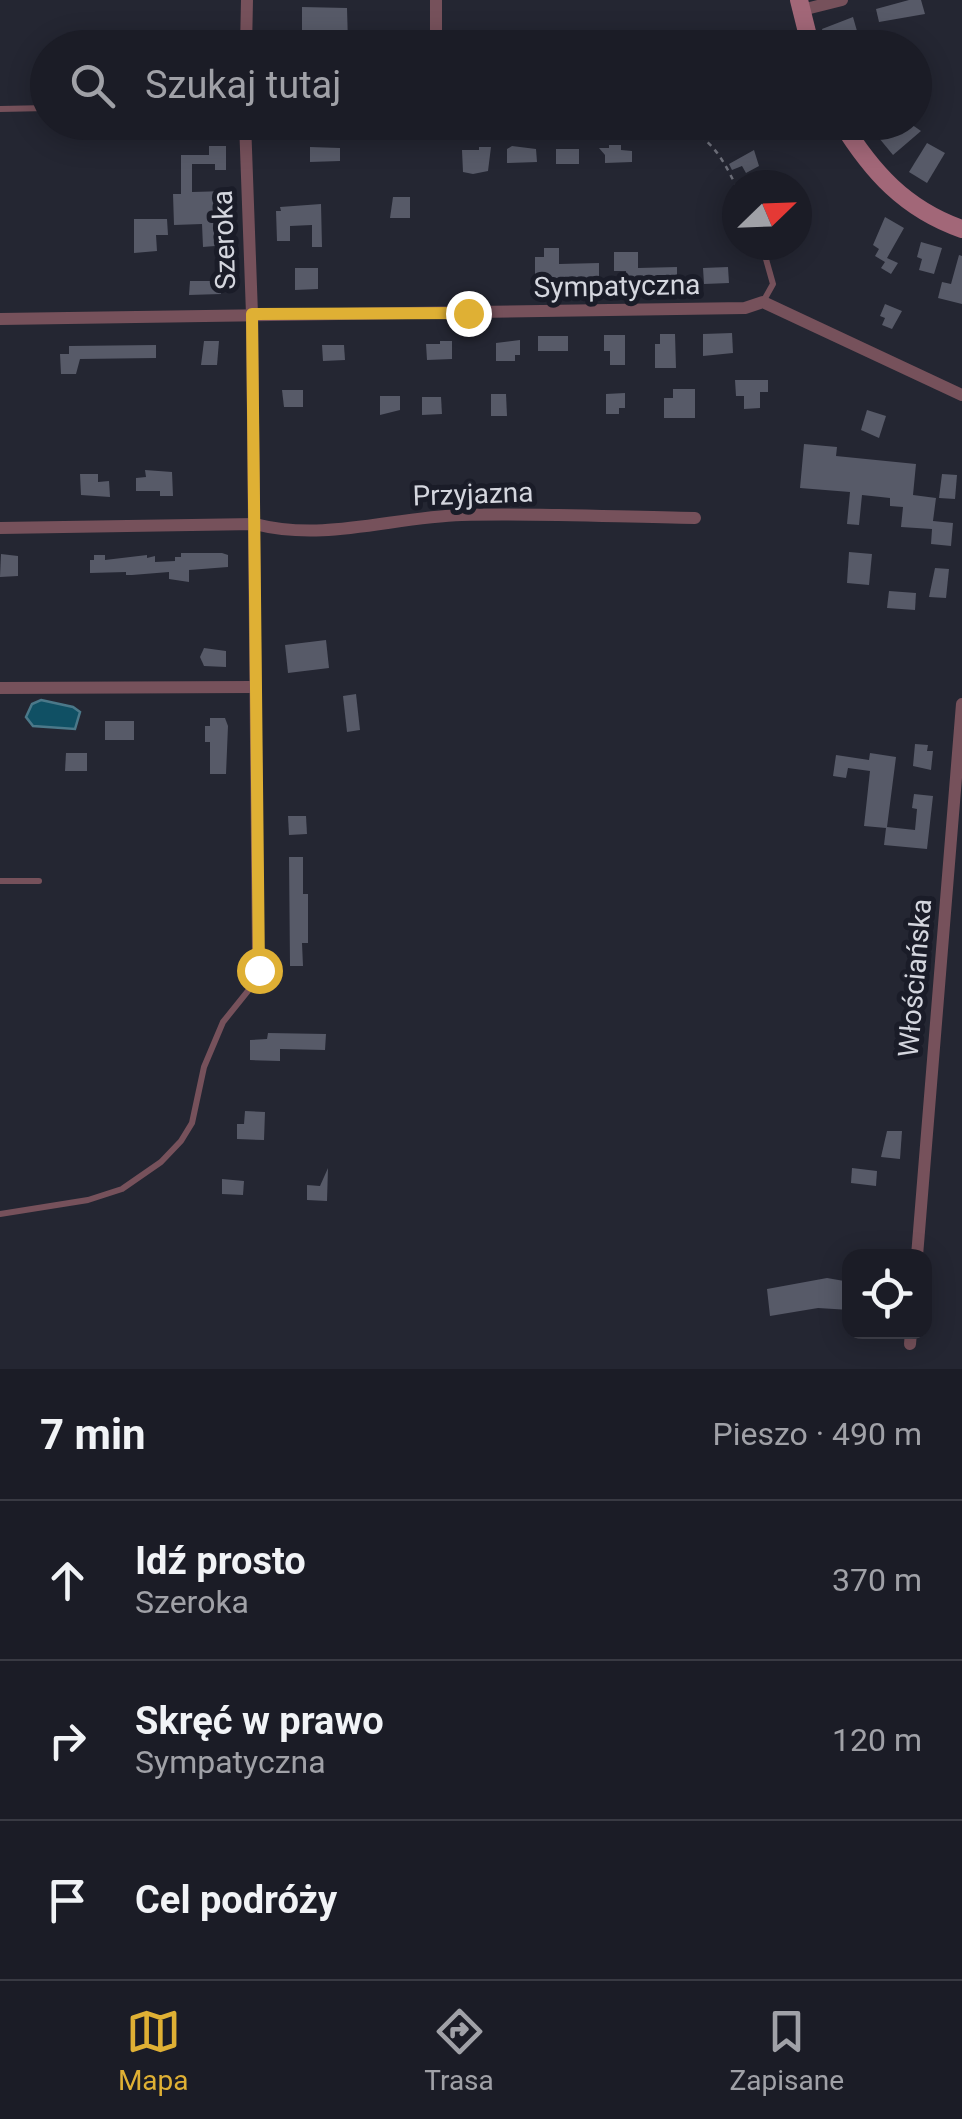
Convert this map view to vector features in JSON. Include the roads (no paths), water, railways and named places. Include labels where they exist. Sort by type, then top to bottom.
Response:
[{"type":"street","points":[[246,30],[247,0]]},
{"type":"street","points":[[436,0],[436,30]]},
{"type":"street","points":[[807,30],[800,5],[842,0]]},
{"type":"street","name":"Szeroka","points":[[246,140],[252,314],[258,955]]},
{"type":"street","points":[[852,140],[868,165],[894,191],[926,214],[962,229]]},
{"type":"street","points":[[763,302],[962,395]]},
{"type":"street","name":"Sympatyczna","points":[[0,319],[608,312],[745,308],[763,302]]},
{"type":"street","name":"Przyjazna","points":[[0,528],[255,524],[289,531],[327,531],[462,515],[695,518]]},
{"type":"street","points":[[0,688],[253,688]]},
{"type":"street","name":"Włościańska","points":[[918,1249],[955,877],[962,704]]},
{"type":"lane","points":[[0,109],[30,108]]},
{"type":"lane","points":[[763,302],[773,284],[766,260]]},
{"type":"lane","points":[[0,880],[39,881]]},
{"type":"lane","points":[[0,1214],[88,1200],[122,1189],[161,1162],[192,1123],[204,1067],[224,1022],[256,981],[258,955]]},
{"type":"water","points":[[41,700],[80,712],[75,729],[33,726],[26,717],[32,704]]}]
